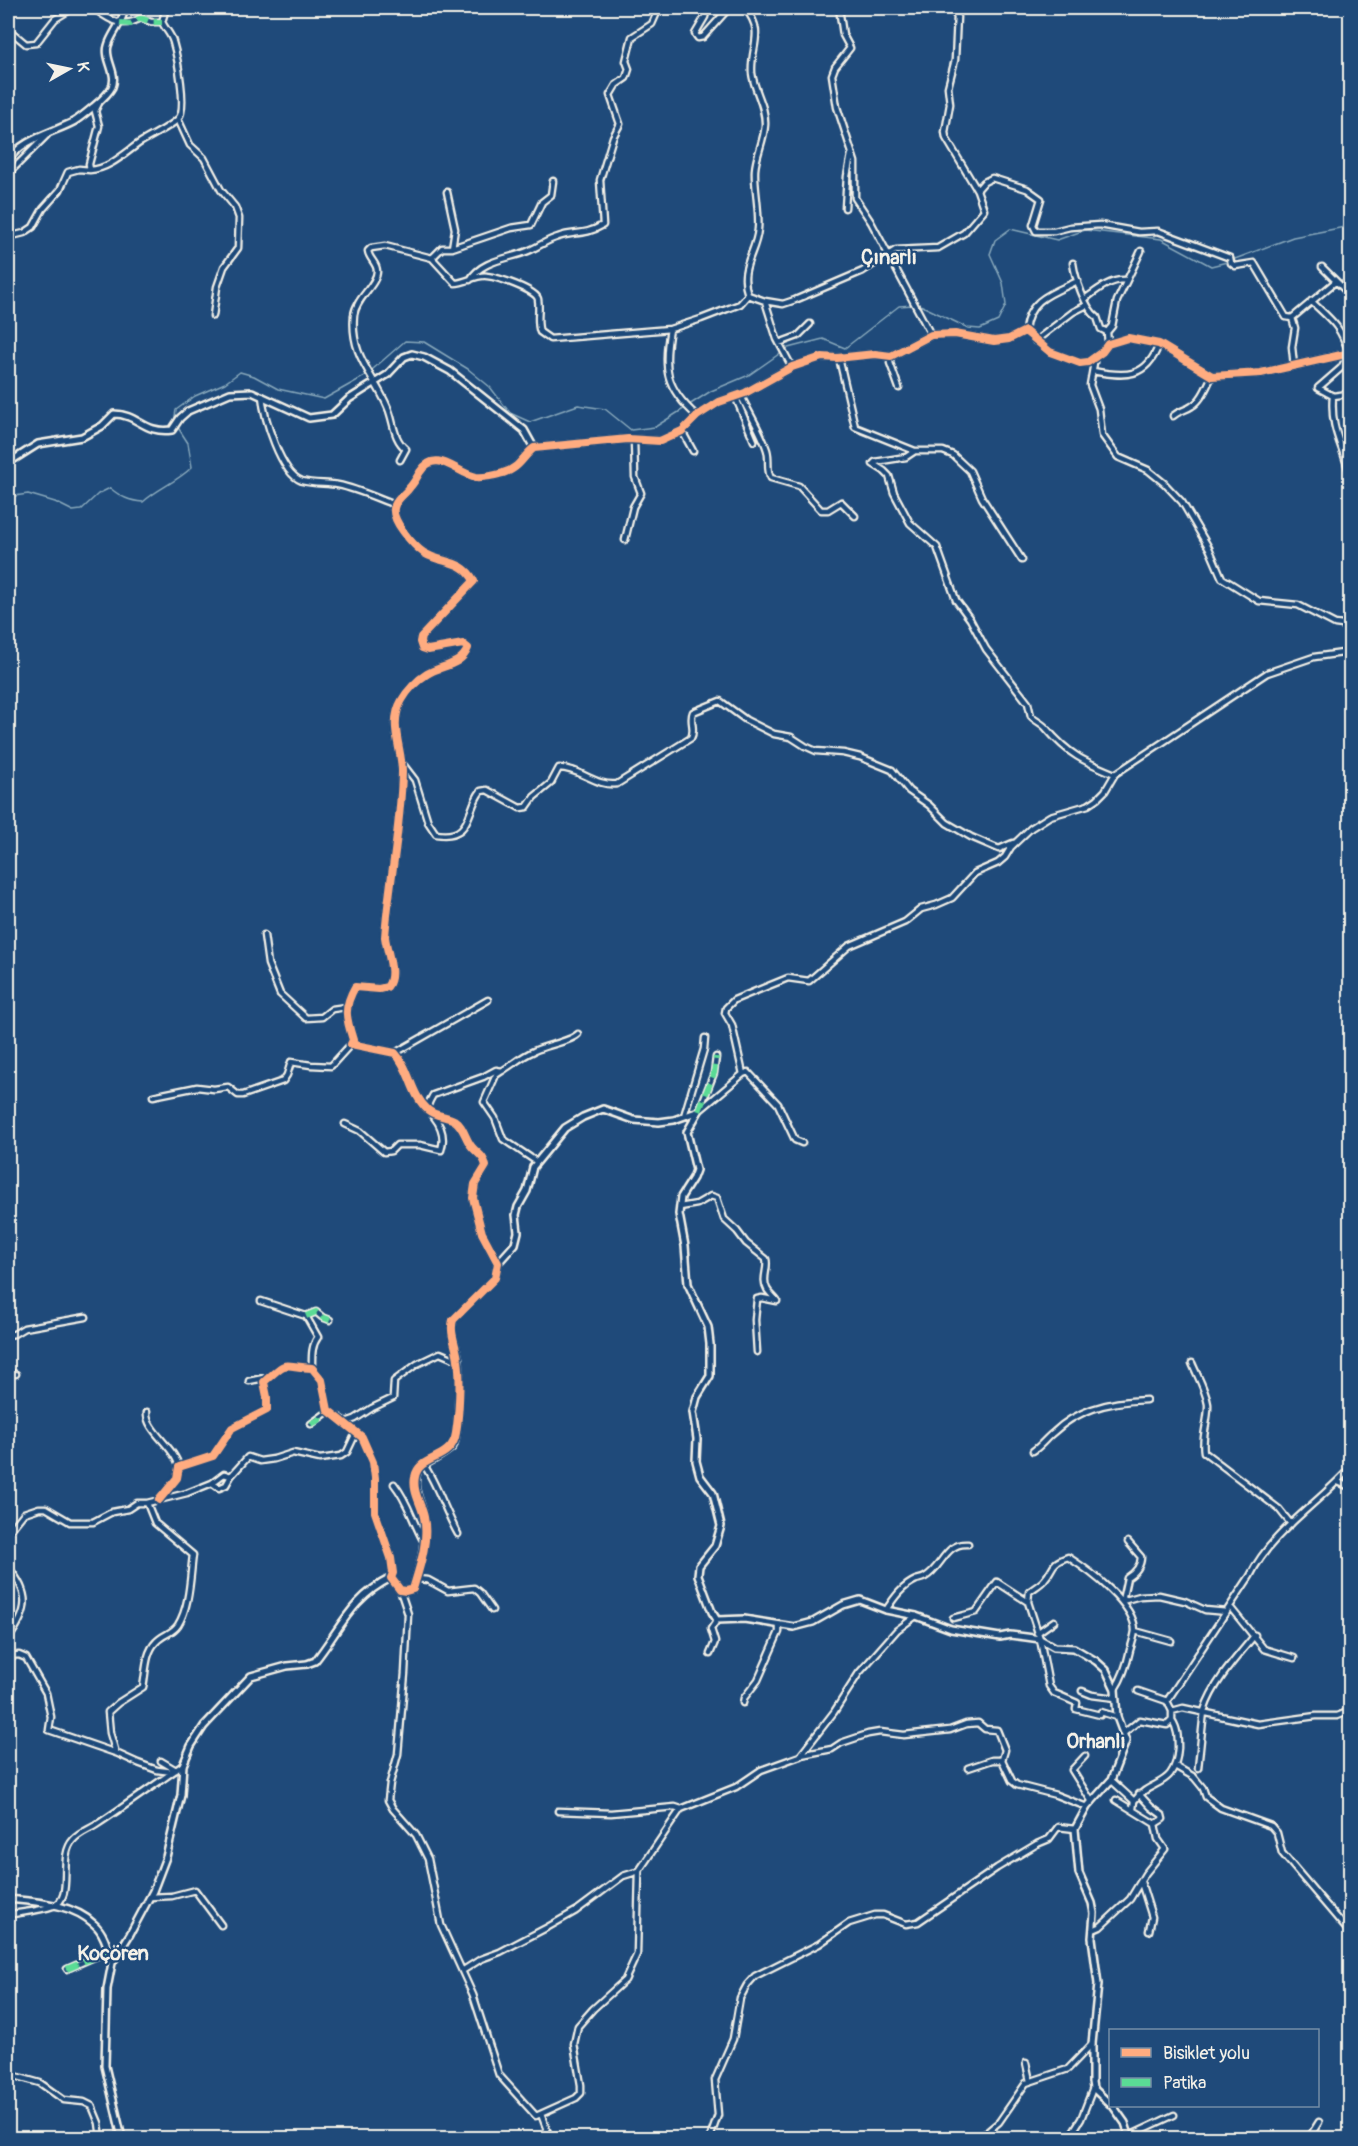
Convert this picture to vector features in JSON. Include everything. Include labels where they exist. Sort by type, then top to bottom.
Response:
[{"type":"street","points":[[8,29],[26,44],[36,43],[55,19],[73,8]]},
{"type":"street","points":[[93,8],[108,19],[120,23],[130,24],[141,18],[151,22],[162,22]]},
{"type":"street","points":[[8,161],[12,153],[24,145],[77,120],[99,103],[111,89],[114,82],[108,46],[125,8]]},
{"type":"street","points":[[8,237],[24,233],[33,227],[43,210],[60,190],[68,172],[79,169],[99,169],[119,159],[182,114],[180,78],[173,41],[162,22],[166,8]]},
{"type":"street","points":[[470,280],[496,259],[531,250],[561,236],[579,234],[603,225],[600,180],[613,137],[620,124],[610,95],[616,85],[626,78],[629,69],[626,61],[632,37],[652,24],[659,8]]},
{"type":"street","points":[[707,8],[705,17],[695,34],[698,38],[703,37],[729,8]]},
{"type":"street","points":[[745,8],[756,27],[757,40],[752,70],[764,107],[765,122],[755,170],[758,231],[748,259],[744,284],[748,295]]},
{"type":"street","points":[[839,8],[843,35],[850,48],[832,75],[837,107],[855,162],[855,198],[871,222],[931,335]]},
{"type":"street","points":[[748,295],[783,304],[795,300],[863,271],[896,249],[938,248],[964,233],[984,210],[977,190],[946,138],[945,132],[950,110],[948,87],[954,66],[957,39],[957,16],[949,8]]},
{"type":"street","points":[[90,170],[89,164],[99,126],[95,111],[99,103]]},
{"type":"street","points":[[178,119],[190,145],[204,158],[221,190],[235,207],[239,218],[238,248],[224,267],[217,287],[213,316]]},
{"type":"street","points":[[8,190],[10,172],[47,135]]},
{"type":"street","points":[[845,208],[851,155]]},
{"type":"street","points":[[977,190],[984,182],[992,178],[1027,189],[1041,200],[1033,225],[1036,231],[1054,231],[1084,225],[1100,225],[1140,232],[1158,231],[1230,260],[1235,266],[1254,262],[1286,317],[1292,318]]},
{"type":"street","points":[[432,258],[442,248],[452,248],[511,228],[531,225],[542,202],[551,195],[553,181]]},
{"type":"street","points":[[447,192],[455,229],[452,248]]},
{"type":"street","points":[[400,460],[406,449],[395,435],[387,406],[364,367],[354,337],[354,313],[361,296],[377,275],[377,266],[368,255],[368,251],[375,246],[385,246],[432,258],[453,282],[463,283],[486,275],[529,290],[536,294],[538,299],[538,328],[550,339],[670,329],[701,320],[740,304],[748,295]]},
{"type":"street","points":[[1108,344],[1107,332],[1112,326],[1117,301],[1141,251]]},
{"type":"street","points":[[1073,263],[1074,273],[1086,302],[1092,314],[1097,317],[1101,329],[1107,332]]},
{"type":"street","points":[[1322,267],[1350,295]]},
{"type":"street","points":[[1035,341],[1086,302],[1101,287],[1118,279],[1126,280]]},
{"type":"street","points":[[1078,281],[1044,297],[1026,317],[1025,331],[1050,352],[1080,363],[1088,362],[1108,344],[1128,338],[1159,344],[1212,376],[1261,373],[1349,353]]},
{"type":"street","points":[[1292,318],[1335,282]]},
{"type":"street","points":[[1311,300],[1336,325],[1349,353],[1341,368],[1318,388],[1333,396],[1348,394],[1350,397]]},
{"type":"street","points":[[765,301],[779,343],[792,367]]},
{"type":"street","points":[[1292,318],[1295,328],[1292,347],[1294,366]]},
{"type":"street","points":[[779,343],[798,336],[810,324]]},
{"type":"street","points":[[670,329],[665,356],[666,370],[675,391],[696,416]]},
{"type":"street","points":[[153,1096],[197,1087],[214,1089],[228,1087],[238,1095],[243,1095],[283,1081],[291,1062],[331,1066],[353,1040],[346,1020],[346,1002],[355,987],[379,989],[387,987],[392,981],[386,937],[400,811],[402,763],[395,725],[396,713],[402,699],[417,681],[428,673],[457,662],[466,655],[468,648],[463,644],[429,650],[422,648],[420,642],[421,638],[474,581],[468,570],[459,564],[425,554],[398,524],[394,512],[395,505],[430,461],[439,461],[476,477],[488,476],[503,474],[517,468],[534,448],[634,439],[660,441],[682,430],[696,416],[719,402],[792,367],[822,357],[839,358],[875,354],[891,356],[931,335],[955,334],[994,341],[1009,339],[1025,331]]},
{"type":"street","points":[[1092,371],[1114,375],[1140,371],[1154,357],[1159,344]]},
{"type":"street","points":[[8,463],[38,444],[82,437],[102,426],[114,414],[126,415],[146,427],[163,432],[172,430],[188,411],[230,393],[252,392],[309,418],[332,415],[349,399],[387,375],[404,357],[412,354],[424,357],[450,371],[524,430],[534,448]]},
{"type":"street","points":[[891,356],[890,363],[898,388]]},
{"type":"street","points":[[1095,357],[1090,385],[1099,409],[1102,435],[1108,446],[1118,457],[1148,470],[1182,502],[1209,548],[1222,578],[1259,602],[1298,605],[1335,624],[1350,626]]},
{"type":"street","points":[[839,358],[855,427],[915,451],[943,451],[953,455],[970,471],[982,498],[1022,560]]},
{"type":"street","points":[[1173,416],[1180,410],[1191,407],[1206,390],[1212,376]]},
{"type":"street","points":[[737,395],[754,441]]},
{"type":"street","points":[[737,395],[768,453],[768,473],[771,478],[799,486],[821,510],[828,510],[841,502],[855,516]]},
{"type":"street","points":[[262,396],[263,410],[273,439],[291,474],[302,480],[350,488],[395,505]]},
{"type":"street","points":[[1333,396],[1334,431],[1350,476]]},
{"type":"street","points":[[682,430],[693,451]]},
{"type":"street","points":[[625,540],[633,507],[640,493],[635,477],[634,439]]},
{"type":"street","points":[[915,451],[906,457],[873,464],[889,476],[894,493],[910,523],[937,548],[956,600],[970,619],[986,649],[1028,703],[1031,716],[1067,750],[1085,762],[1115,774]]},
{"type":"street","points":[[1350,506],[1350,522]]},
{"type":"street","points":[[743,1074],[732,1026],[725,1013],[726,1008],[734,1000],[788,978],[809,981],[849,946],[905,922],[921,909],[952,897],[975,873],[998,863],[1031,828],[1050,816],[1088,805],[1103,794],[1115,774],[1267,673],[1314,657],[1350,652]]},
{"type":"street","points":[[402,763],[415,780],[428,822],[436,834],[442,835],[457,832],[466,826],[481,791],[487,790],[520,808],[527,807],[534,797],[551,783],[559,768],[574,771],[610,785],[617,784],[691,738],[694,732],[691,716],[693,712],[720,701],[746,720],[774,734],[788,735],[816,750],[860,757],[892,770],[909,791],[929,805],[947,823],[971,837],[999,849],[1016,842]]},
{"type":"street","points":[[264,935],[268,964],[280,994],[306,1018],[322,1017],[332,1009],[346,1007]]},
{"type":"street","points":[[351,1044],[395,1053],[488,1000]]},
{"type":"street","points":[[537,1162],[503,1139],[495,1118],[484,1102],[496,1075],[532,1052],[549,1044],[573,1038],[578,1034]]},
{"type":"street","points":[[684,1116],[704,1049],[705,1038]]},
{"type":"street","points":[[345,1124],[360,1131],[384,1152],[397,1145],[420,1145],[441,1150],[444,1142],[439,1125],[412,1090],[407,1070],[395,1053]]},
{"type":"street","points":[[716,1057],[714,1073],[699,1111],[687,1132],[696,1170],[681,1197],[679,1215],[685,1246],[688,1284],[708,1327],[710,1344],[710,1376],[697,1397],[693,1412],[697,1439],[696,1461],[700,1476],[713,1493],[721,1526],[715,1546],[699,1566],[698,1575],[717,1620]]},
{"type":"street","points":[[428,1110],[428,1104],[433,1095],[496,1070],[502,1071]]},
{"type":"street","points":[[400,1590],[413,1589],[423,1559],[424,1517],[415,1491],[414,1478],[418,1468],[441,1456],[454,1444],[459,1361],[452,1330],[453,1320],[495,1278],[498,1263],[515,1244],[518,1232],[516,1215],[527,1191],[533,1167],[565,1128],[603,1109],[633,1120],[659,1122],[674,1120],[699,1111],[748,1072],[778,1104],[795,1140],[802,1143]]},
{"type":"street","points":[[428,1110],[456,1121],[462,1127],[471,1146],[485,1159],[486,1166],[475,1184],[473,1198],[482,1233],[498,1263]]},
{"type":"street","points":[[680,1207],[697,1204],[715,1196],[724,1219],[768,1262],[764,1282],[777,1301],[757,1299],[755,1320],[757,1352]]},
{"type":"street","points":[[261,1301],[306,1316],[316,1312],[330,1320]]},
{"type":"street","points":[[122,2139],[105,2066],[107,1989],[112,1963],[150,1897],[166,1857],[181,1795],[183,1765],[191,1746],[204,1726],[251,1676],[287,1665],[307,1664],[315,1661],[350,1611],[365,1594],[391,1578],[393,1574],[391,1558],[375,1512],[373,1462],[362,1437],[328,1410],[322,1380],[312,1368],[311,1355],[314,1342],[318,1337],[306,1316]]},
{"type":"street","points":[[8,1335],[24,1328],[86,1317]]},
{"type":"street","points":[[328,1410],[346,1422],[355,1419],[393,1398],[394,1381],[417,1364],[441,1353],[459,1361]]},
{"type":"street","points":[[1192,1363],[1208,1402],[1204,1452],[1279,1509],[1291,1524]]},
{"type":"street","points":[[179,1467],[213,1456],[232,1428],[267,1410],[264,1382],[280,1365],[312,1368]]},
{"type":"street","points":[[8,1372],[16,1374]]},
{"type":"street","points":[[249,1381],[269,1377]]},
{"type":"street","points":[[1034,1451],[1044,1444],[1053,1432],[1087,1409],[1124,1400],[1146,1400]]},
{"type":"street","points":[[311,1424],[319,1420],[320,1416],[328,1410]]},
{"type":"street","points":[[147,1412],[148,1422],[171,1449],[178,1460],[179,1467],[177,1478],[159,1500]]},
{"type":"street","points":[[212,1483],[219,1488],[226,1485],[248,1457],[260,1461],[274,1460],[293,1453],[320,1459],[341,1456],[347,1452],[356,1433]]},
{"type":"street","points":[[424,1465],[458,1534]]},
{"type":"street","points":[[1167,1701],[1250,1576],[1259,1557],[1350,1468]]},
{"type":"street","points":[[8,1533],[24,1513],[39,1508],[46,1508],[70,1522],[82,1524],[93,1522],[112,1512],[128,1509],[137,1503],[159,1500],[212,1483],[224,1474],[231,1476]]},
{"type":"street","points":[[1338,1482],[1350,1487]]},
{"type":"street","points":[[394,1484],[406,1498],[415,1526],[424,1542]]},
{"type":"street","points":[[116,1753],[110,1732],[108,1712],[143,1687],[148,1655],[156,1641],[173,1632],[179,1624],[183,1614],[193,1555],[155,1523],[147,1503]]},
{"type":"street","points":[[1122,1601],[1127,1578],[1135,1572],[1142,1557],[1128,1542]]},
{"type":"street","points":[[886,1610],[895,1596],[916,1580],[927,1576],[949,1551],[956,1546],[968,1544]]},
{"type":"street","points":[[1069,2139],[1081,2119],[1093,2088],[1092,2044],[1098,1984],[1092,1944],[1092,1903],[1079,1873],[1075,1829],[1087,1807],[1111,1780],[1126,1741],[1118,1717],[1116,1689],[1127,1665],[1135,1631],[1128,1610],[1122,1601],[1099,1579],[1068,1557],[1053,1564],[1045,1579],[1029,1592],[1028,1602],[1051,1691],[1077,1703],[1076,1709],[1118,1717]]},
{"type":"street","points":[[8,1568],[23,1590],[26,1599],[24,1609],[8,1639]]},
{"type":"street","points":[[391,1578],[400,1590],[408,1614],[399,1747],[388,1800],[393,1809],[417,1835],[428,1859],[441,1925],[473,1995],[499,2074],[536,2116],[576,2098],[581,2093],[582,2085],[574,2044],[578,2026],[625,1980],[637,1954],[639,1871],[681,1809],[736,1787],[761,1770],[800,1755],[832,1749],[868,1734],[880,1732],[904,1735],[950,1730],[973,1722],[985,1729],[997,1730],[1005,1750],[1002,1760],[1012,1781],[1017,1785],[1056,1795],[1087,1807]]},
{"type":"street","points":[[416,1579],[428,1580],[448,1591],[474,1588],[492,1610]]},
{"type":"street","points":[[953,1618],[976,1612],[997,1582],[1028,1602]]},
{"type":"street","points":[[1122,1601],[1140,1596],[1158,1595],[1185,1601],[1205,1610],[1227,1612]]},
{"type":"street","points":[[717,1620],[744,1619],[794,1627],[804,1625],[843,1605],[860,1600],[951,1629],[1000,1637],[1038,1636],[1047,1645],[1074,1648],[1106,1670],[1116,1689]]},
{"type":"street","points":[[1230,1607],[1255,1635],[1258,1644],[1294,1658]]},
{"type":"street","points":[[800,1755],[834,1712],[859,1673],[897,1630],[916,1616]]},
{"type":"street","points":[[710,1654],[715,1642],[711,1629],[717,1620]]},
{"type":"street","points":[[1038,1636],[1054,1621]]},
{"type":"street","points":[[744,1702],[744,1698],[759,1680],[779,1632],[779,1625]]},
{"type":"street","points":[[1135,1631],[1171,1641]]},
{"type":"street","points":[[1198,1768],[1206,1703],[1255,1635]]},
{"type":"street","points":[[8,1656],[26,1658],[46,1693],[51,1717],[49,1730],[116,1753],[147,1767],[174,1771]]},
{"type":"street","points":[[1082,1691],[1092,1695],[1116,1698]]},
{"type":"street","points":[[1133,1809],[1134,1801],[1139,1794],[1165,1780],[1175,1766],[1178,1746],[1177,1730],[1167,1701],[1138,1691]]},
{"type":"street","points":[[1172,1711],[1183,1708],[1258,1724],[1316,1716],[1337,1716],[1350,1711]]},
{"type":"street","points":[[1124,1733],[1140,1720],[1167,1725],[1172,1720]]},
{"type":"street","points":[[1084,1756],[1072,1770],[1092,1802]]},
{"type":"street","points":[[968,1768],[992,1760],[1002,1760]]},
{"type":"street","points":[[161,1761],[174,1771]]},
{"type":"street","points":[[8,1915],[55,1905],[62,1897],[66,1885],[64,1872],[70,1842],[78,1834],[95,1826],[183,1765]]},
{"type":"street","points":[[1175,1766],[1194,1777],[1203,1788],[1206,1797],[1221,1808],[1271,1826],[1277,1833],[1282,1853],[1350,1933]]},
{"type":"street","points":[[1111,1780],[1134,1801]]},
{"type":"street","points":[[1139,1794],[1162,1815],[1163,1819],[1155,1824]]},
{"type":"street","points":[[1093,1930],[1100,1927],[1130,1899],[1165,1849],[1158,1839],[1155,1824],[1116,1800]]},
{"type":"street","points":[[558,1811],[611,1813],[675,1807],[681,1809]]},
{"type":"street","points":[[710,2139],[718,2115],[716,2080],[733,2039],[740,1998],[747,1984],[755,1976],[819,1944],[849,1923],[858,1920],[883,1914],[906,1924],[918,1922],[997,1868],[1049,1839],[1058,1827],[1075,1829]]},
{"type":"street","points":[[462,1971],[576,1911],[623,1876],[639,1871]]},
{"type":"street","points":[[1140,1882],[1152,1917],[1149,1931]]},
{"type":"street","points":[[150,1897],[172,1896],[195,1890],[221,1925]]},
{"type":"street","points":[[8,1899],[55,1905],[95,1924],[103,1936],[112,1963]]},
{"type":"street","points":[[67,1969],[108,1951]]},
{"type":"street","points":[[980,2139],[999,2122],[1018,2092],[1030,2081],[1052,2076],[1068,2069],[1092,2044]]},
{"type":"street","points":[[1026,2063],[1026,2073],[1030,2081]]},
{"type":"street","points":[[8,2074],[40,2083],[64,2100],[84,2102],[92,2106],[99,2123],[100,2139]]},
{"type":"street","points":[[1093,2088],[1109,2101]]},
{"type":"street","points":[[1114,2107],[1125,2123],[1129,2137],[1174,2115]]},
{"type":"street","points":[[542,2114],[550,2139]]},
{"type":"street","points":[[1310,2139],[1319,2122]]},
{"type":"waterway","points":[[918,304],[968,328],[980,329],[998,321],[1006,305],[1003,283],[990,254],[995,240],[1010,229],[1057,240],[1085,230],[1161,239],[1211,266],[1293,237],[1350,226]]},
{"type":"waterway","points":[[788,348],[823,339],[845,348],[899,306],[913,305]]},
{"type":"waterway","points":[[174,422],[176,410],[195,396],[225,383],[240,372],[254,376],[278,389],[324,399],[365,376],[405,341],[424,342],[468,369],[490,387],[510,413],[530,422],[578,405],[605,409],[631,430],[655,427],[685,408]]},
{"type":"waterway","points":[[689,405],[711,391],[749,375],[779,354]]},
{"type":"waterway","points":[[8,497],[28,494],[55,502],[73,511],[81,510],[98,494],[110,488],[125,498],[143,502],[192,467],[188,443],[177,426]]},
{"type":"marked path","points":[[120,23],[130,24],[141,18],[151,22],[162,22]]},
{"type":"marked path","points":[[699,1111],[714,1073],[716,1057]]},
{"type":"marked path","points":[[306,1316],[316,1312],[330,1320]]},
{"type":"marked path","points":[[311,1424],[319,1420],[320,1416],[328,1410]]},
{"type":"marked path","points":[[67,1969],[108,1951]]},
{"type":"cycle path","points":[[159,1500],[177,1478],[179,1467],[213,1456],[232,1428],[267,1410],[264,1382],[285,1366],[312,1368],[322,1380],[328,1410],[362,1437],[373,1462],[375,1512],[391,1558],[393,1573],[391,1578],[400,1590],[406,1591],[413,1589],[423,1553],[425,1535],[424,1517],[417,1497],[415,1477],[423,1464],[448,1449],[456,1433],[459,1377],[452,1330],[453,1320],[495,1278],[498,1263],[482,1233],[473,1198],[475,1184],[486,1166],[482,1157],[454,1120],[437,1115],[422,1104],[395,1053],[351,1044],[353,1040],[347,1013],[355,987],[379,989],[387,987],[390,982],[390,964],[385,937],[401,793],[402,772],[396,727],[398,709],[407,693],[420,679],[456,662],[468,648],[463,644],[428,650],[422,648],[420,642],[421,637],[474,581],[458,565],[424,553],[403,531],[395,517],[396,502],[426,465],[439,462],[469,475],[483,477],[513,469],[534,448],[628,439],[660,441],[682,431],[697,416],[719,402],[745,393],[792,367],[822,357],[837,358],[875,354],[891,356],[931,335],[955,334],[994,341],[1009,339],[1025,331],[1050,352],[1080,363],[1088,362],[1102,352],[1108,344],[1128,338],[1159,344],[1212,376],[1261,373],[1350,353]]},
{"type":"district","name":"Çınarlı","points":[[889,257]]},
{"type":"district","name":"Orhanlı","points":[[1096,1741]]},
{"type":"district","name":"Koçören","points":[[113,1953]]}]
